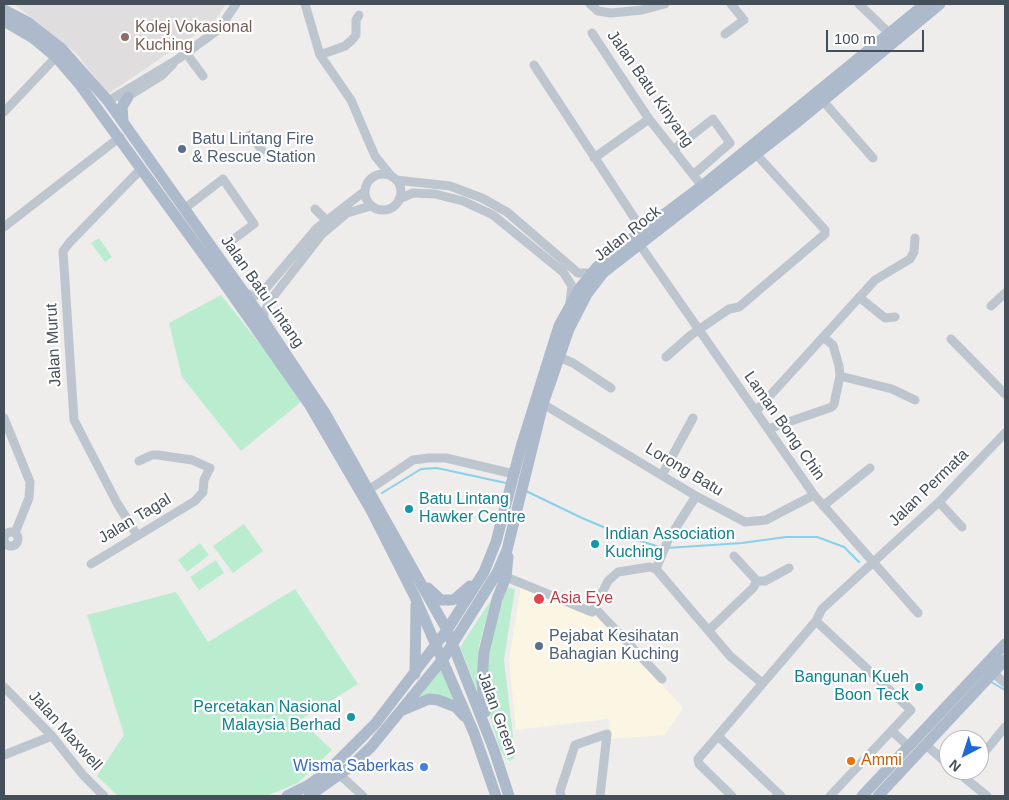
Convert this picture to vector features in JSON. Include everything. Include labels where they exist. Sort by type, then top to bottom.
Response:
[{"type":"main road","name":"Jalan Rock","points":[[287,796],[309,785],[346,756],[388,710],[447,630],[484,572],[496,542],[507,495],[559,326],[570,304],[592,273],[622,246],[702,186],[925,4]]},
{"type":"main road","name":"Jalan Rock","points":[[309,796],[340,775],[371,747],[454,645],[489,589],[507,550],[543,404],[568,329],[587,294],[603,273],[823,101],[940,4]]},
{"type":"main road","name":"Jalan Batu Lintang","points":[[4,10],[29,23],[61,48],[108,105],[119,130],[142,169],[309,404],[371,510],[436,644]]},
{"type":"main road","name":"Jalan Batu Lintang","points":[[4,21],[33,38],[56,57],[184,209],[264,321],[324,413],[370,489],[447,630]]},
{"type":"main road","points":[[80,85],[108,105]]},
{"type":"main road","points":[[119,130],[122,106],[128,97]]},
{"type":"main road","points":[[494,750],[483,706],[482,671],[488,634],[497,599],[506,578],[507,550]]},
{"type":"main road","points":[[419,578],[434,596],[441,600],[451,600],[466,591],[484,572]]},
{"type":"main road","points":[[415,598],[417,622],[415,674]]},
{"type":"main road","name":"Jalan Green","points":[[447,630],[494,750],[509,796]]},
{"type":"main road","name":"Jalan Green","points":[[436,644],[474,733],[496,796]]},
{"type":"main road","points":[[878,796],[926,746],[983,676],[1005,644]]},
{"type":"main road","points":[[862,796],[908,746],[983,676],[1005,660]]},
{"type":"main road","points":[[398,714],[413,704],[428,700],[438,700],[456,707],[474,733]]},
{"type":"main road","points":[[868,796],[919,745],[926,746]]},
{"type":"street","points":[[108,105],[128,97],[219,29],[236,4]]},
{"type":"street","points":[[305,4],[320,55],[351,100],[375,156],[400,188],[399,200]]},
{"type":"street","points":[[590,4],[598,11],[611,13],[665,4]]},
{"type":"street","points":[[725,34],[744,20],[731,4]]},
{"type":"street","points":[[859,4],[890,34]]},
{"type":"street","points":[[320,55],[345,46],[352,40],[356,35],[358,15]]},
{"type":"street","name":"Jalan Batu Kinyang","points":[[592,33],[648,119],[702,186]]},
{"type":"street","points":[[186,53],[203,76]]},
{"type":"street","points":[[4,112],[56,57]]},
{"type":"street","points":[[534,65],[635,219]]},
{"type":"street","points":[[108,105],[158,73]]},
{"type":"street","points":[[823,101],[873,158]]},
{"type":"street","points":[[673,150],[713,118],[730,143],[693,174]]},
{"type":"street","points":[[594,158],[648,119]]},
{"type":"street","points":[[4,227],[119,130]]},
{"type":"street","points":[[250,135],[262,150]]},
{"type":"street","points":[[666,357],[729,309],[739,307],[825,234],[825,230],[756,154]]},
{"type":"street","points":[[375,156],[374,176],[366,185],[365,191],[366,199],[371,206],[377,209],[389,209],[399,200],[413,193],[434,194],[463,201],[493,215],[563,272],[572,286],[570,304]]},
{"type":"street","name":"Jalan Murut","points":[[137,535],[117,503],[74,420],[63,251],[142,169]]},
{"type":"street","points":[[374,176],[386,175],[394,179],[450,186],[482,198],[507,212],[578,273],[592,273]]},
{"type":"street","points":[[184,209],[223,179],[254,224],[230,242]]},
{"type":"street","points":[[242,292],[254,296],[262,294],[326,220],[365,191]]},
{"type":"street","points":[[264,321],[264,313],[269,302],[322,234],[347,214],[371,206]]},
{"type":"street","points":[[315,210],[326,220]]},
{"type":"street","points":[[756,411],[875,280],[910,259],[914,252],[915,238]]},
{"type":"street","name":"Laman Bong Chin","points":[[640,245],[814,495],[871,562],[918,613]]},
{"type":"street","points":[[991,306],[1005,293]]},
{"type":"street","points":[[859,297],[884,318],[895,316]]},
{"type":"street","points":[[768,429],[832,406],[840,376],[835,350],[823,337]]},
{"type":"street","points":[[951,339],[1005,394]]},
{"type":"street","points":[[559,356],[574,363],[611,388]]},
{"type":"street","points":[[840,376],[892,389],[915,400]]},
{"type":"street","name":"Lorong Batu","points":[[543,404],[696,496],[745,522],[766,520],[814,495]]},
{"type":"street","points":[[4,418],[30,482],[29,498],[15,533],[10,532],[6,535],[5,543]]},
{"type":"street","points":[[662,475],[693,418]]},
{"type":"street","name":"Jalan Permata","points":[[732,796],[697,762],[762,683],[816,622],[822,609],[871,562],[939,502],[1005,433]]},
{"type":"street","name":"Jalan Tagal","points":[[91,564],[195,501],[203,492],[204,480],[210,468],[192,460],[158,455],[139,461]]},
{"type":"street","points":[[370,489],[413,460],[446,458],[513,476]]},
{"type":"street","points":[[823,506],[870,468]]},
{"type":"street","points":[[656,569],[668,540],[696,496]]},
{"type":"street","points":[[939,502],[962,527]]},
{"type":"street","points":[[734,556],[757,581],[765,581],[789,568]]},
{"type":"street","points":[[506,578],[592,612],[608,581],[618,572],[650,567],[656,569],[730,656],[762,683]]},
{"type":"street","points":[[709,630],[753,588],[757,581]]},
{"type":"street","points":[[594,607],[662,679]]},
{"type":"street","points":[[816,622],[911,710],[830,796]]},
{"type":"street","points":[[983,676],[1005,684]]},
{"type":"street","name":"Jalan Maxwell","points":[[4,687],[52,736],[83,775],[104,796]]},
{"type":"street","points":[[892,731],[908,746]]},
{"type":"street","points":[[989,748],[1004,731]]},
{"type":"street","points":[[561,796],[560,791],[575,745],[607,734],[600,796]]},
{"type":"street","points":[[4,755],[52,736]]},
{"type":"street","points":[[718,736],[781,796]]},
{"type":"street","points":[[926,746],[939,757]]},
{"type":"street","points":[[340,775],[362,796]]},
{"type":"street","points":[[972,780],[987,796]]},
{"type":"shaded area","name":"Kolej Vokasional Kuching","points":[[14,4],[226,4],[214,22],[108,94],[75,52]]},
{"type":"shaded area","points":[[522,580],[592,607],[683,708],[665,735],[611,739],[609,719],[516,730],[509,660]]},
{"type":"green space","points":[[99,238],[112,257],[105,262],[91,243]]},
{"type":"green space","points":[[221,295],[278,367],[301,402],[241,451],[182,377],[169,323]]},
{"type":"green space","points":[[244,524],[263,551],[233,573],[213,546]]},
{"type":"green space","points":[[200,543],[209,555],[187,572],[178,560]]},
{"type":"green space","points":[[216,560],[224,573],[199,590],[190,577]]},
{"type":"green space","points":[[506,587],[515,589],[504,660],[515,753],[514,758],[510,761],[505,758],[500,749],[488,711],[487,696],[488,651]]},
{"type":"green space","points":[[295,589],[358,684],[300,720],[332,750],[298,783],[266,796],[118,796],[97,776],[124,735],[87,615],[176,592],[208,642]]},
{"type":"green space","points":[[491,600],[479,646],[477,678],[479,695],[460,647]]},
{"type":"green space","points":[[442,669],[456,703],[417,699]]},
{"type":"waterway","points":[[382,493],[421,469],[437,468],[506,483]]},
{"type":"waterway","points":[[526,491],[627,537],[663,548]]},
{"type":"waterway","points":[[667,548],[742,543],[786,537],[817,537],[844,547],[859,562]]},
{"type":"waterway","points":[[991,682],[1005,690]]},
{"type":"place","name":"Kolej Vokasional Kuching","points":[[125,37]]},
{"type":"place","name":"Batu Lintang Fire & Rescue Station","points":[[182,149]]},
{"type":"place","name":"Batu Lintang Hawker Centre","points":[[409,509]]},
{"type":"place","name":"Indian Association Kuching","points":[[595,544]]},
{"type":"place","name":"Asia Eye","points":[[539,599]]},
{"type":"place","name":"Pejabat Kesihatan Bahagian Kuching","points":[[539,646]]},
{"type":"place","name":"Bangunan Kueh Boon Teck","points":[[919,687]]},
{"type":"place","name":"Percetakan Nasional Malaysia Berhad","points":[[351,717]]},
{"type":"place","name":"Ammi","points":[[851,761]]},
{"type":"place","name":"Wisma Saberkas","points":[[424,767]]}]
